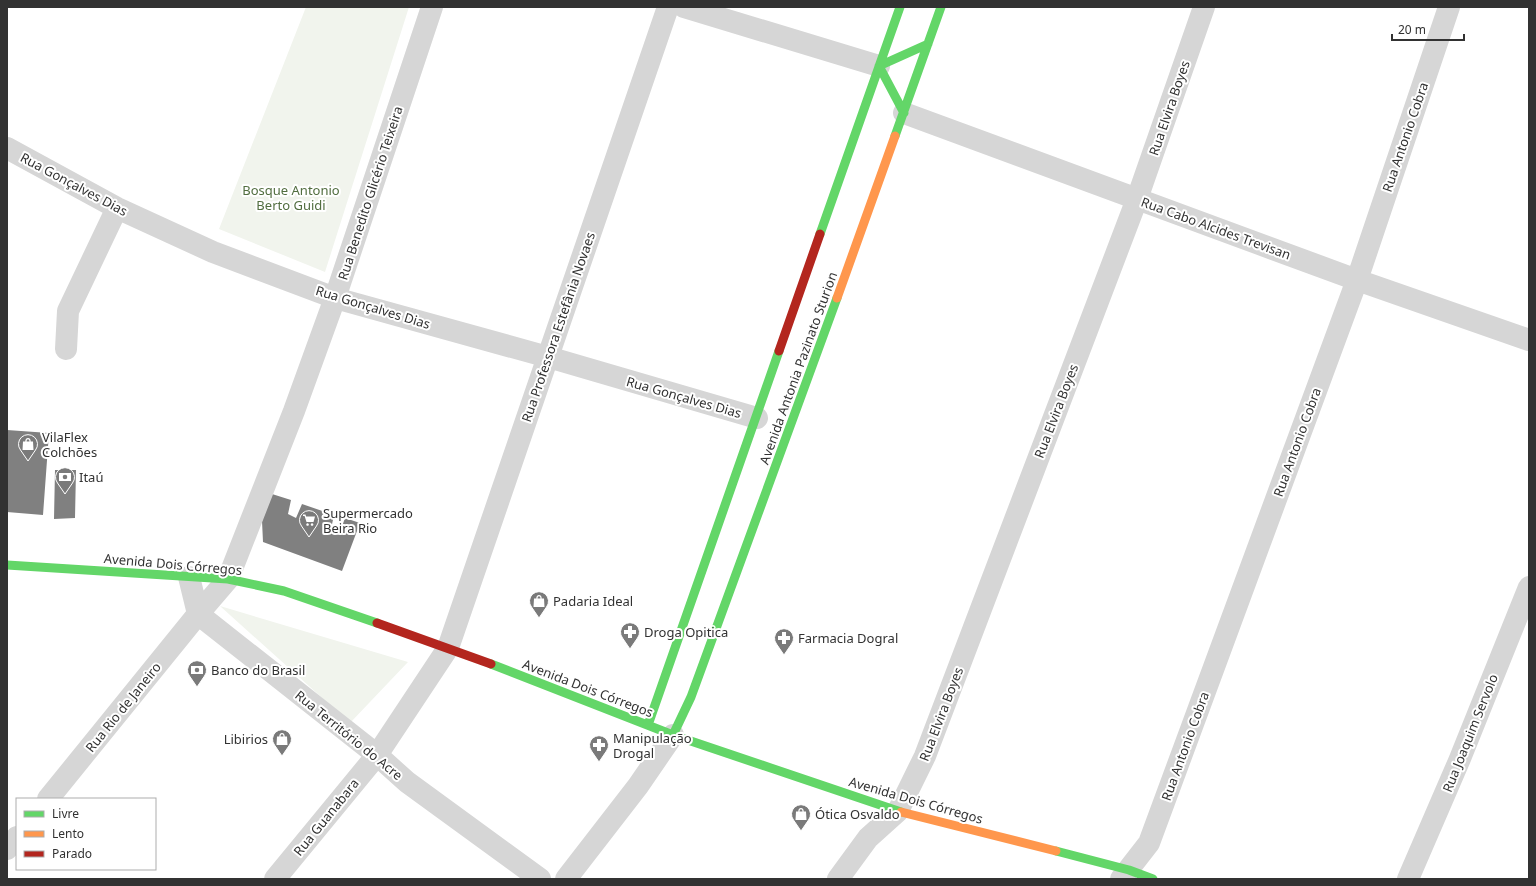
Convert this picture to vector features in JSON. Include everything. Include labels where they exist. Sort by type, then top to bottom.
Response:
[{"type":"main road","name":"Avenida Antonia Pazinato Sturion","points":[[648,725],[900,7]]},
{"type":"main road","name":"Avenida Antonia Pazinato Sturion","points":[[673,735],[690,701],[942,7]]},
{"type":"main road","points":[[904,112],[880,66],[928,44]]},
{"type":"main road","name":"Avenida Dois Córregos","points":[[7,565],[228,579],[284,591],[448,648],[673,735],[898,811],[1125,874],[1153,879]]},
{"type":"street","name":"Rua Benedito Glicério Teixeira","points":[[228,579],[294,411],[335,298],[432,7]]},
{"type":"street","name":"Rua Professora Estefânia Novaes","points":[[376,755],[448,648],[668,7]]},
{"type":"street","points":[[684,7],[880,66]]},
{"type":"street","name":"Rua Elvira Boyes","points":[[898,811],[925,756],[1137,200],[1204,7]]},
{"type":"street","name":"Rua Antonio Cobra","points":[[1125,874],[1149,843],[1357,280],[1449,7]]},
{"type":"street","name":"Rua Cabo Alcides Trevisan","points":[[904,112],[1137,200],[1357,280],[1529,340]]},
{"type":"street","name":"Rua Gonçalves Dias","points":[[7,148],[117,208],[213,252],[335,298],[548,357],[757,418]]},
{"type":"street","points":[[66,349],[68,311],[117,208]]},
{"type":"street","points":[[189,577],[198,614]]},
{"type":"street","points":[[198,614],[228,579]]},
{"type":"street","name":"Rua Joaquim Servolo","points":[[1408,879],[1459,761],[1529,587]]},
{"type":"street","name":"Rua Território do Acre","points":[[198,614],[376,755],[407,782],[540,879]]},
{"type":"street","name":"Rua Rio de Janeiro","points":[[49,798],[198,614]]},
{"type":"street","points":[[566,879],[638,786],[673,735]]},
{"type":"street","name":"Rua Guanabara","points":[[275,879],[376,755]]},
{"type":"street","points":[[838,879],[868,838],[898,811]]},
{"type":"street","points":[[7,849],[16,838]]},
{"type":"green space","name":"Bosque Antonio Berto Guidi","points":[[306,7],[409,7],[325,272],[219,229]]},
{"type":"green space","points":[[220,606],[408,662],[350,723]]},
{"type":"building","name":"VilaFlex Colchões","points":[[7,430],[49,433],[43,515],[7,512]]},
{"type":"building","name":"Itaú","points":[[55,470],[76,470],[75,518],[54,519]]},
{"type":"building","name":"Supermercado Beira Rio","points":[[272,494],[291,500],[288,514],[296,518],[302,504],[334,515],[331,529],[340,532],[345,518],[360,523],[342,571],[263,542],[262,521]]},
{"type":"traffic: fast","points":[[820,234],[900,7]]},
{"type":"traffic: fast","points":[[895,136],[941,7]]},
{"type":"traffic: fast","points":[[904,113],[879,66],[928,44]]},
{"type":"traffic: fast","points":[[673,735],[691,697],[837,298]]},
{"type":"traffic: fast","points":[[648,725],[779,351]]},
{"type":"traffic: fast","points":[[7,565],[228,579],[284,591],[377,623]]},
{"type":"traffic: fast","points":[[491,664],[673,735],[901,812]]},
{"type":"traffic: fast","points":[[1056,851],[1129,870],[1153,879]]},
{"type":"traffic: slow","points":[[837,298],[895,136]]},
{"type":"traffic: slow","points":[[901,812],[1056,851]]},
{"type":"traffic: jam","points":[[779,351],[820,234]]},
{"type":"traffic: jam","points":[[377,623],[491,664]]},
{"type":"place","name":"VilaFlex Colchões","points":[[28,461]]},
{"type":"place","name":"Itaú","points":[[65,494]]},
{"type":"place","name":"Supermercado Beira Rio","points":[[309,537]]},
{"type":"place","name":"Padaria Ideal","points":[[539,618]]},
{"type":"place","name":"Droga Opitica","points":[[630,649]]},
{"type":"place","name":"Farmacia Dogral","points":[[784,655]]},
{"type":"place","name":"Banco do Brasil","points":[[197,687]]},
{"type":"place","name":"Libirios","points":[[282,756]]},
{"type":"place","name":"Manipulação Drogal","points":[[599,762]]},
{"type":"place","name":"Ótica Osvaldo","points":[[801,831]]}]
